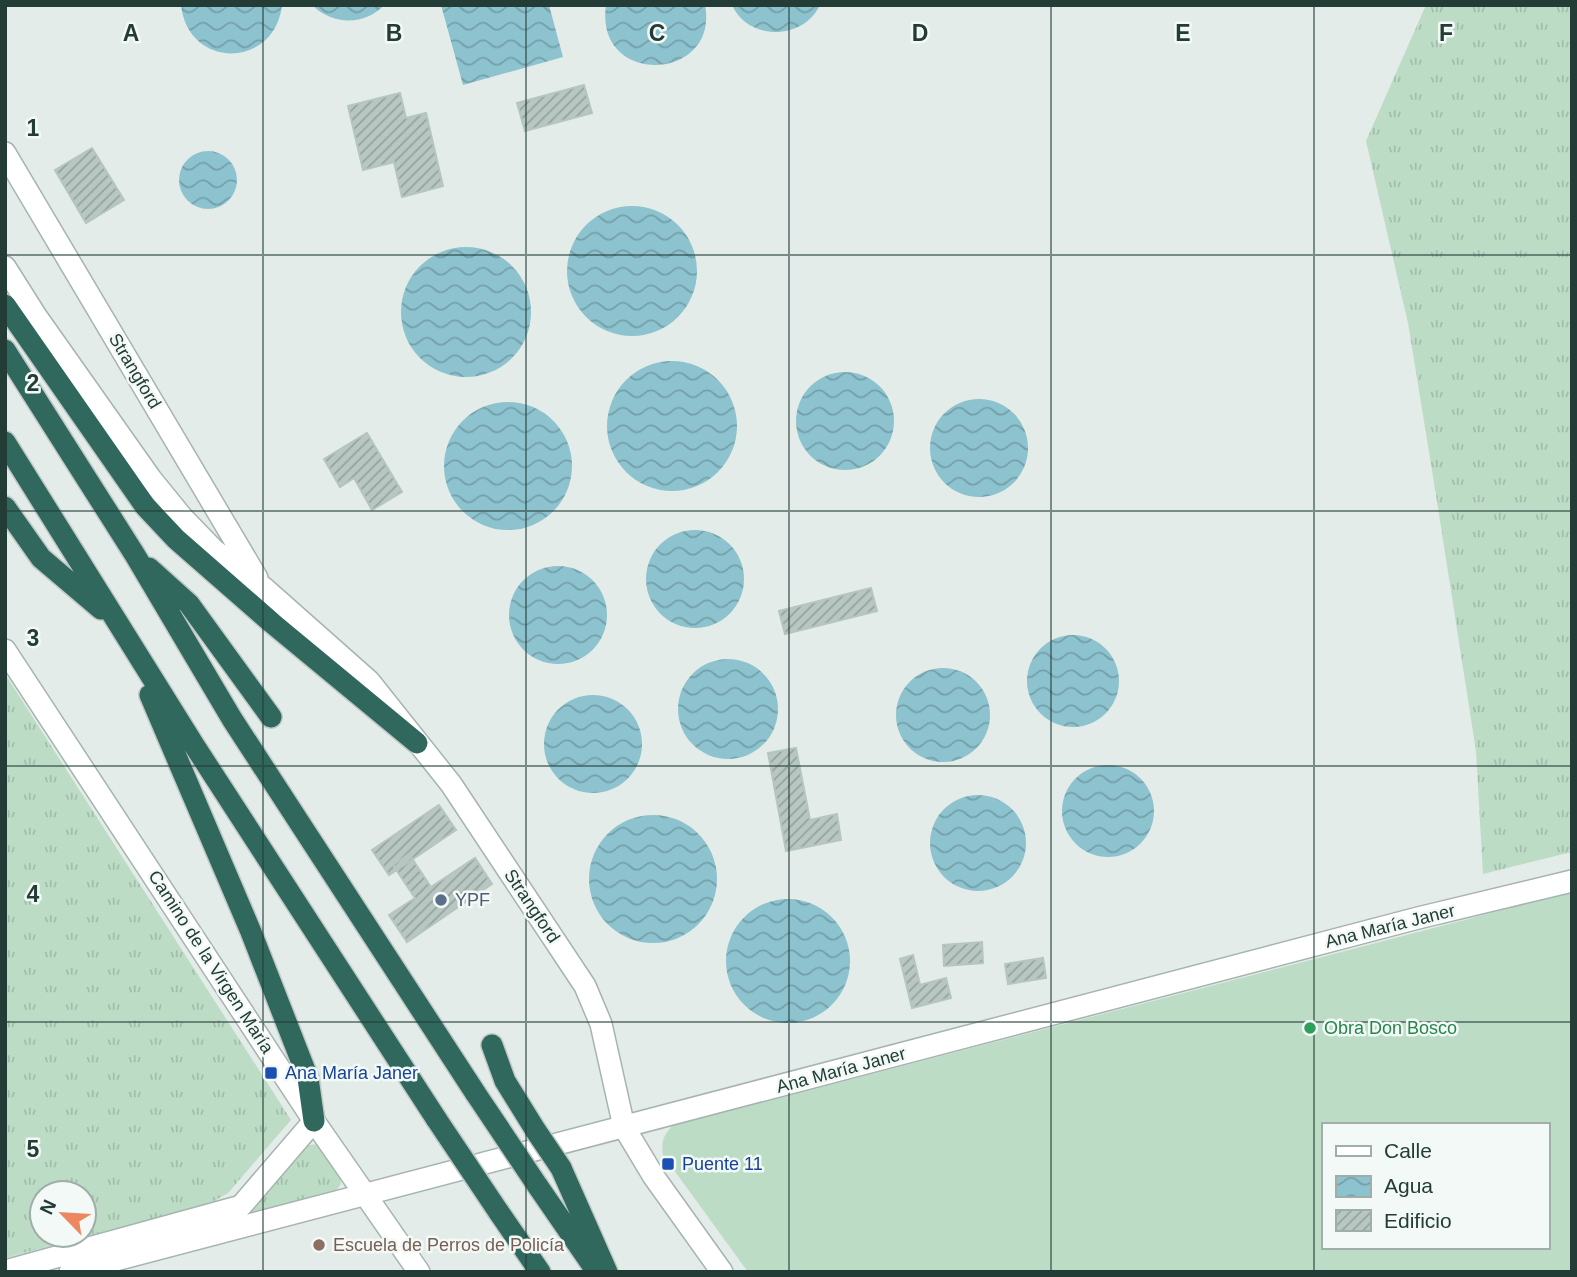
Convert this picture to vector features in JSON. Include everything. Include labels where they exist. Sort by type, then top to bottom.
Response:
[{"type":"highway","points":[[5,305],[145,506],[176,539],[417,743]]},
{"type":"highway","points":[[5,350],[135,555],[232,719],[476,1094],[597,1272]]},
{"type":"highway","points":[[5,442],[115,620],[437,1120],[540,1272]]},
{"type":"highway","points":[[5,507],[41,558],[115,620]]},
{"type":"highway","points":[[135,555],[189,604],[271,717]]},
{"type":"highway","points":[[127,638],[232,887],[308,1078],[314,1121]]},
{"type":"highway","points":[[492,1045],[505,1080],[561,1168],[607,1272]]},
{"type":"street","name":"Strangford","points":[[5,153],[264,589]]},
{"type":"street","name":"Strangford","points":[[5,267],[36,316],[181,517],[214,550],[264,589],[369,681],[451,784],[585,986],[600,1024],[624,1128],[654,1177],[723,1272]]},
{"type":"street","name":"Camino de la Virgen María","points":[[5,650],[314,1121],[419,1272]]},
{"type":"street","name":"Ana María Janer","points":[[71,1272],[1418,918],[1572,881]]},
{"type":"street","points":[[5,1271],[241,1206],[314,1121]]},
{"type":"green space","points":[[1426,5],[1572,5],[1572,852],[1483,874],[1476,751],[1436,495],[1408,323],[1366,141]]},
{"type":"green space","points":[[5,674],[291,1120],[228,1193],[211,1203],[98,1233],[98,1179],[28,1179],[28,1249],[39,1249],[5,1258]]},
{"type":"green space","name":"Obra Don Bosco","points":[[1572,892],[1572,1272],[748,1272],[663,1155],[663,1139],[672,1126]]},
{"type":"green space","points":[[322,1144],[340,1173],[341,1184],[335,1192],[235,1219],[254,1204],[308,1145]]},
{"type":"water","points":[[181,5],[282,5],[276,26],[264,41],[249,50],[232,53],[214,50],[199,41],[187,26]]},
{"type":"water","points":[[312,5],[384,5],[368,17],[348,20],[329,16]]},
{"type":"water","points":[[441,5],[549,5],[563,57],[463,85]]},
{"type":"water","points":[[606,5],[705,5],[705,31],[694,49],[677,61],[657,65],[636,62],[619,51],[607,32]]},
{"type":"water","points":[[732,5],[820,5],[812,17],[801,25],[776,32],[750,25]]},
{"type":"water","points":[[202,151],[214,151],[229,159],[237,174],[237,186],[229,201],[214,209],[202,209],[187,201],[179,186],[179,174],[187,159]]},
{"type":"water","points":[[632,206],[657,211],[678,225],[692,246],[697,271],[692,296],[678,317],[657,331],[632,336],[607,331],[586,317],[572,296],[567,271],[572,246],[586,225],[607,211]]},
{"type":"water","points":[[466,247],[491,252],[512,266],[526,287],[531,312],[526,337],[512,358],[491,372],[466,377],[441,372],[420,358],[406,337],[401,312],[406,287],[420,266],[441,252]]},
{"type":"water","points":[[672,361],[697,366],[718,380],[732,401],[737,426],[732,451],[718,472],[697,486],[672,491],[647,486],[626,472],[612,451],[607,426],[612,401],[626,380],[647,366]]},
{"type":"water","points":[[845,372],[864,376],[880,386],[890,402],[894,421],[890,440],[880,456],[864,466],[845,470],[826,466],[810,456],[800,440],[796,421],[800,402],[810,386],[826,376]]},
{"type":"water","points":[[979,399],[998,403],[1014,413],[1024,429],[1028,448],[1024,467],[1014,483],[998,493],[979,497],[960,493],[944,483],[934,467],[930,448],[934,429],[944,413],[960,403]]},
{"type":"water","points":[[508,402],[533,407],[553,421],[567,441],[572,466],[567,491],[553,511],[533,525],[508,530],[483,525],[463,511],[449,491],[444,466],[449,441],[463,421],[483,407]]},
{"type":"water","points":[[695,530],[714,533],[730,544],[741,560],[744,579],[741,598],[730,614],[714,625],[695,628],[676,625],[660,614],[649,598],[646,579],[649,560],[660,544],[676,533]]},
{"type":"water","points":[[558,566],[577,569],[593,580],[604,596],[607,615],[604,634],[593,650],[577,661],[558,664],[539,661],[523,650],[512,634],[509,615],[512,596],[523,580],[539,569]]},
{"type":"water","points":[[1073,635],[1091,639],[1106,648],[1115,663],[1119,681],[1115,699],[1106,714],[1091,723],[1073,727],[1055,723],[1040,714],[1031,699],[1027,681],[1031,663],[1040,648],[1055,639]]},
{"type":"water","points":[[728,659],[747,663],[763,674],[774,690],[778,709],[774,728],[763,744],[747,755],[728,759],[709,755],[693,744],[682,728],[678,709],[682,690],[693,674],[709,663]]},
{"type":"water","points":[[943,668],[961,671],[976,682],[987,697],[990,715],[987,733],[976,748],[961,759],[943,762],[925,759],[910,748],[899,733],[896,715],[899,697],[910,682],[925,671]]},
{"type":"water","points":[[593,695],[612,699],[628,709],[638,725],[642,744],[638,763],[628,779],[612,789],[593,793],[574,789],[558,779],[548,763],[544,744],[548,725],[558,709],[574,699]]},
{"type":"water","points":[[1108,765],[1125,769],[1140,779],[1150,794],[1154,811],[1150,828],[1140,843],[1125,853],[1108,857],[1091,853],[1076,843],[1066,828],[1062,811],[1066,794],[1076,779],[1091,769]]},
{"type":"water","points":[[978,795],[996,798],[1012,809],[1023,825],[1026,843],[1023,861],[1012,877],[996,888],[978,891],[960,888],[944,877],[933,861],[930,843],[933,825],[944,809],[960,798]]},
{"type":"water","points":[[653,815],[677,820],[698,834],[712,855],[717,879],[712,903],[698,924],[677,938],[653,943],[629,938],[608,924],[594,903],[589,879],[594,855],[608,834],[629,820]]},
{"type":"water","points":[[788,899],[812,904],[832,917],[845,937],[850,961],[845,985],[832,1005],[812,1018],[788,1023],[764,1018],[744,1005],[731,985],[726,961],[731,937],[744,917],[764,904]]},
{"type":"building","points":[[584,85],[592,113],[525,131],[517,103]]},
{"type":"building","points":[[400,93],[406,118],[426,113],[443,186],[402,197],[394,162],[363,170],[348,106]]},
{"type":"building","points":[[92,148],[124,200],[86,223],[55,170]]},
{"type":"building","points":[[367,433],[402,492],[372,510],[354,478],[340,487],[324,459]]},
{"type":"building","points":[[871,588],[877,611],[785,634],[779,611]]},
{"type":"building","points":[[796,748],[810,820],[837,814],[841,840],[786,851],[768,753]]},
{"type":"building","points":[[439,805],[456,830],[389,875],[372,850]]},
{"type":"building","points":[[409,854],[431,887],[475,858],[492,884],[407,942],[389,915],[415,898],[393,865]]},
{"type":"building","points":[[982,942],[983,963],[944,966],[943,945]]},
{"type":"building","points":[[913,955],[920,985],[946,978],[951,998],[912,1008],[900,959]]},
{"type":"building","points":[[1043,958],[1046,978],[1008,984],[1005,964]]},
{"type":"place","name":"YPF","points":[[441,900]]},
{"type":"place","name":"Obra Don Bosco","points":[[1310,1028]]},
{"type":"place","name":"Ana María Janer","points":[[271,1073]]},
{"type":"place","name":"Puente 11","points":[[668,1164]]},
{"type":"place","name":"Escuela de Perros de Policía","points":[[319,1245]]}]
